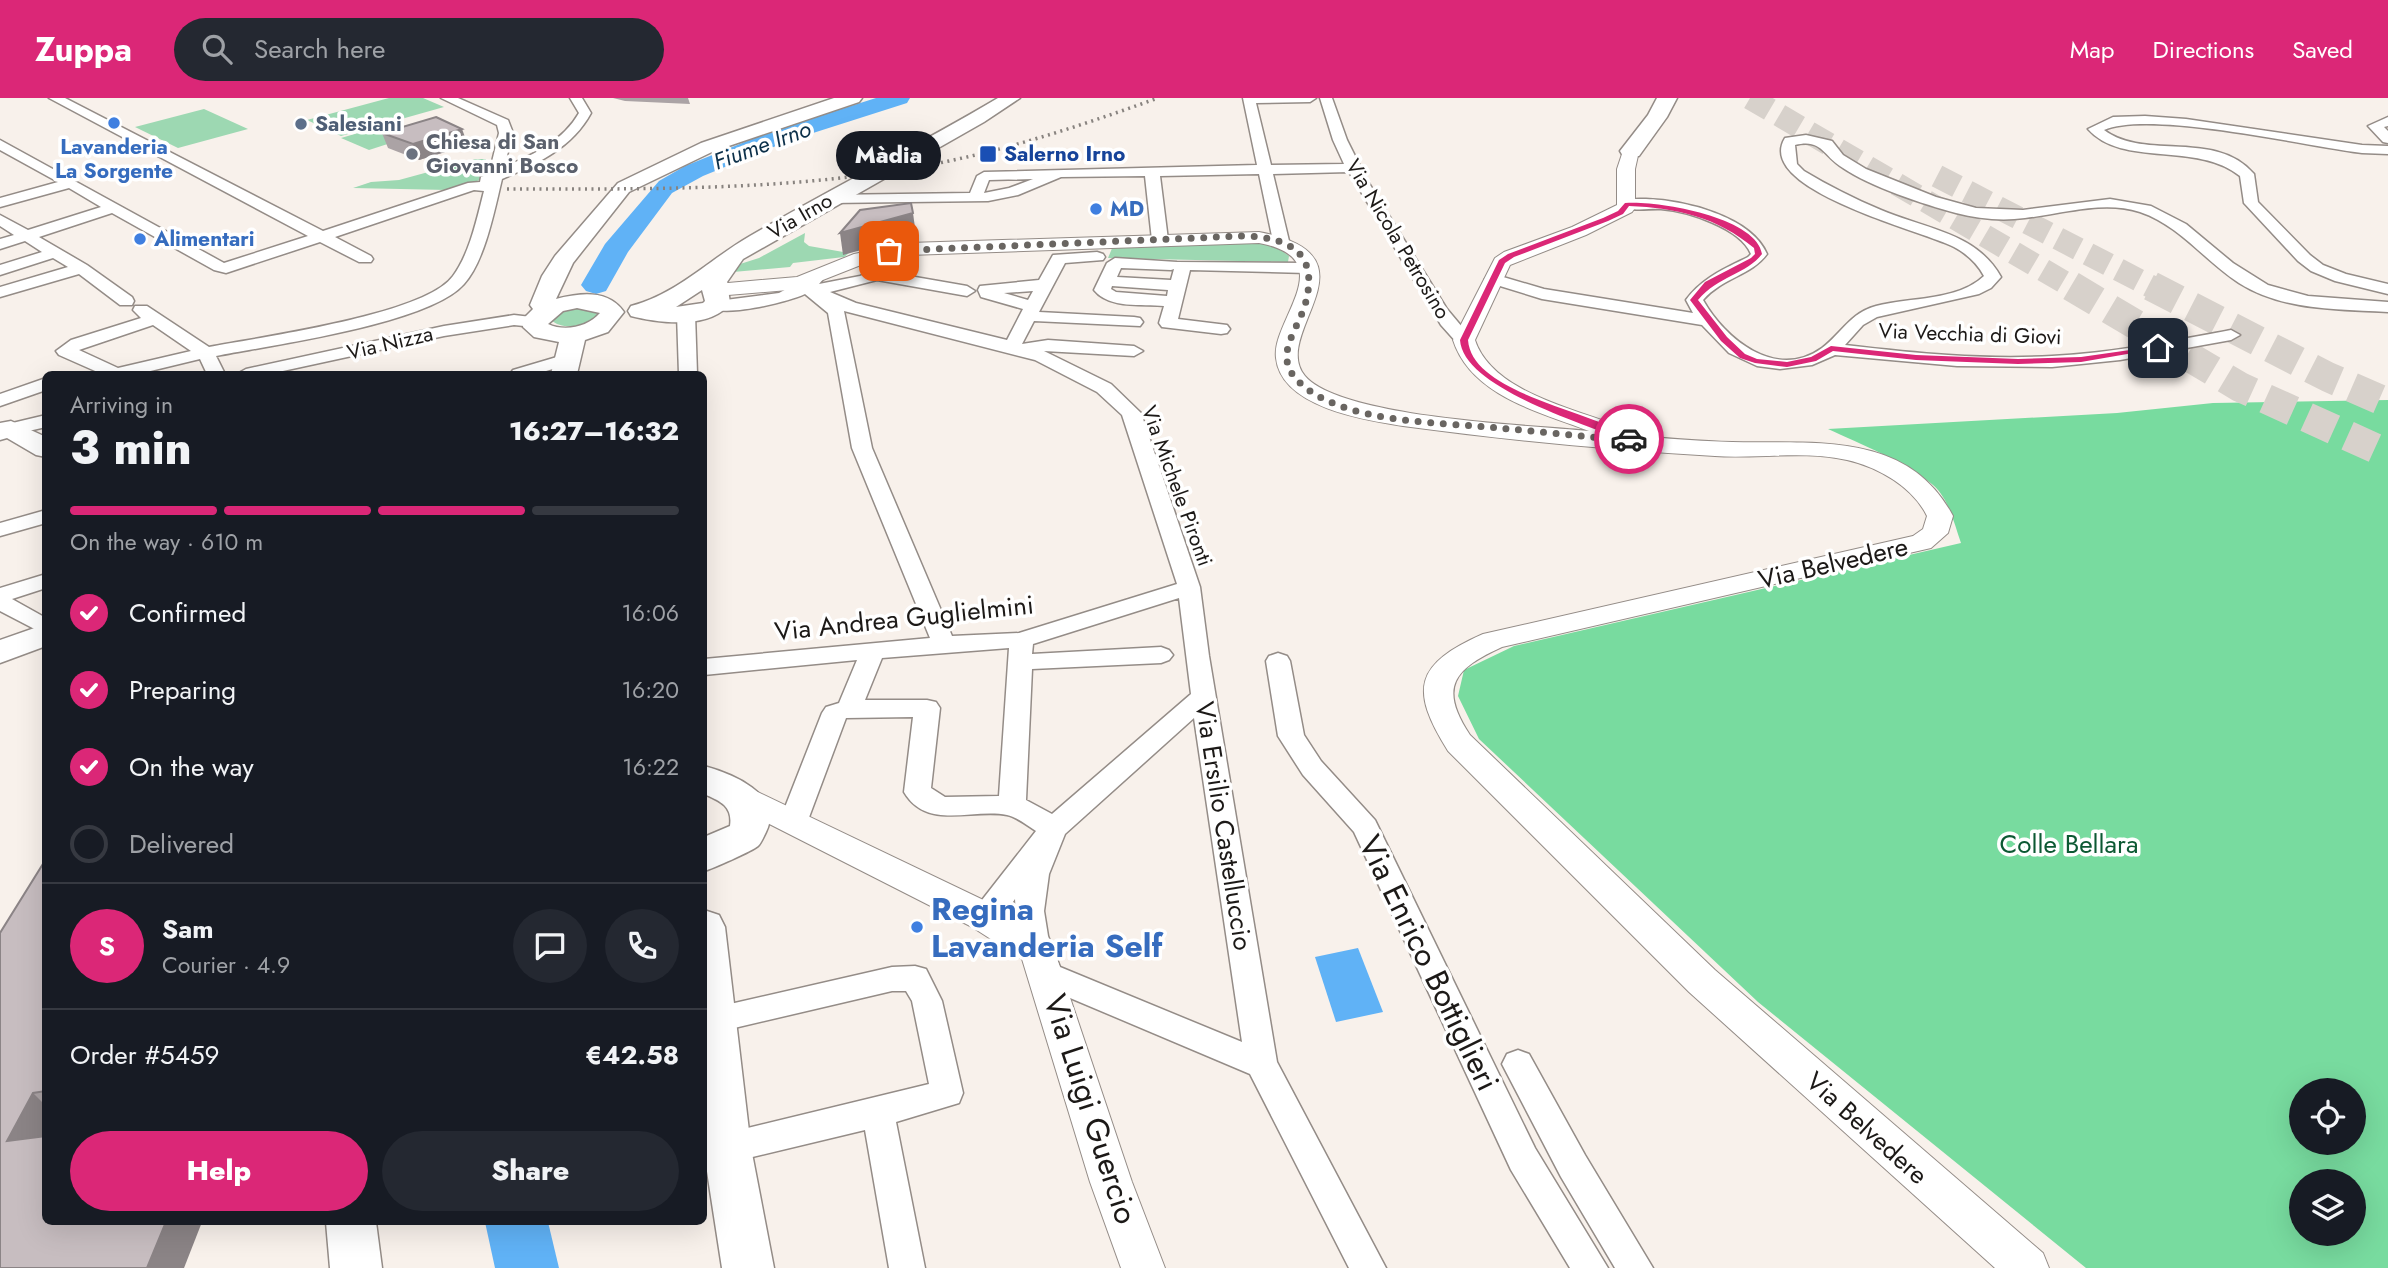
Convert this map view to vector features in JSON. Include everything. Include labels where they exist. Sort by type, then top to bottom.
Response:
[{"type":"highway","points":[[1631,151],[1657,117],[1667,98]]},
{"type":"main road","points":[[612,312],[605,322],[574,334],[549,334],[540,331],[544,297],[559,267],[622,190],[653,172],[735,136],[853,98]]},
{"type":"main road","name":"Via Irno","points":[[676,309],[736,253],[829,199],[956,132],[1012,98]]},
{"type":"main road","name":"Via Irno","points":[[715,294],[736,253]]},
{"type":"main road","points":[[612,312],[676,309],[715,294]]},
{"type":"main road","points":[[540,316],[565,303],[587,301],[605,304],[612,312]]},
{"type":"main road","points":[[566,367],[574,334]]},
{"type":"main road","points":[[4,428],[42,447]]},
{"type":"main road","points":[[0,652],[42,636]]},
{"type":"main road","points":[[707,780],[741,796],[748,803],[750,818],[747,832],[737,840],[707,852]]},
{"type":"main road","points":[[707,958],[727,1147],[748,1268]]},
{"type":"main road","points":[[351,1225],[356,1268]]},
{"type":"street","points":[[55,98],[365,259]]},
{"type":"street","points":[[129,371],[205,352],[360,320],[437,298],[459,280],[480,230],[492,182],[503,165],[506,133],[503,123],[447,98]]},
{"type":"street","points":[[503,165],[552,149],[570,136],[585,113],[576,98]]},
{"type":"street","points":[[1281,241],[1249,99],[1310,98]]},
{"type":"street","name":"Via Nicola Petrosino","points":[[1326,98],[1351,168],[1377,204],[1447,321],[1464,340],[1464,349],[1478,369],[1505,388],[1635,441]]},
{"type":"street","points":[[2388,150],[2142,117],[2114,118],[2095,129],[2107,138],[2200,153],[2233,162],[2247,174],[2251,203],[2304,258],[2328,273],[2388,289]]},
{"type":"street","points":[[2388,121],[2375,126],[2388,139]]},
{"type":"street","points":[[1627,204],[1667,205],[1698,213],[1736,230],[1758,247],[1759,254],[1754,260],[1700,290],[1694,300],[1709,321],[1742,356],[1755,361],[1787,364],[1814,359],[1831,349],[1852,324],[1865,316],[1974,290],[1989,283],[1993,277],[1990,268],[1980,258],[1955,242],[1878,214],[1799,174],[1790,165],[1788,145],[1796,139],[1822,141],[1836,160],[1845,165],[1943,205],[1969,212],[2007,215],[2106,203],[2155,210],[2173,221],[2244,278],[2265,290],[2303,299],[2388,307]]},
{"type":"street","points":[[0,144],[220,267],[236,267],[473,186],[492,182]]},
{"type":"street","points":[[1464,340],[1502,262],[1511,256],[1621,213],[1627,204],[1626,169],[1631,151]]},
{"type":"street","points":[[972,198],[984,176],[1351,168]]},
{"type":"street","points":[[1152,171],[1166,252]]},
{"type":"street","points":[[829,199],[999,196],[1059,173]]},
{"type":"street","points":[[0,204],[69,184]]},
{"type":"street","points":[[0,244],[113,208]]},
{"type":"street","points":[[0,220],[80,268],[205,352],[214,371]]},
{"type":"street","points":[[1177,294],[1112,297],[1103,292],[1115,263],[1166,252],[1260,236],[1281,241],[1300,253],[1307,268],[1183,266],[1177,294],[1168,323],[1221,329]]},
{"type":"street","points":[[809,285],[861,258],[889,251],[1166,252]]},
{"type":"street","points":[[0,270],[54,253]]},
{"type":"street","points":[[1097,257],[1059,258],[1031,311],[1018,348],[1048,345],[1134,351]]},
{"type":"street","points":[[0,292],[80,268]]},
{"type":"street","name":"Via Belvedere","points":[[1307,268],[1304,306],[1290,334],[1286,357],[1289,369],[1297,380],[1320,396],[1348,408],[1404,419],[1716,449],[1851,453],[1888,468],[1921,490],[1937,509],[1939,526],[1935,533],[1922,542],[1905,548],[1493,640],[1456,657],[1439,676],[1435,689],[1441,715],[1459,743],[1702,981],[2027,1268]]},
{"type":"street","points":[[715,294],[728,289],[865,280],[875,275],[967,291]]},
{"type":"street","points":[[1493,279],[1542,294],[1709,321]]},
{"type":"street","points":[[809,285],[836,311],[862,448],[944,644]]},
{"type":"street","name":"Via Michele Pironti","points":[[809,285],[850,307],[1018,348],[1062,366],[1104,388],[1131,413],[1189,587]]},
{"type":"street","points":[[1044,285],[986,290],[987,293],[1031,311],[1134,322]]},
{"type":"street","points":[[676,309],[687,371]]},
{"type":"street","points":[[110,371],[65,351],[140,310]]},
{"type":"street","name":"Via Nizza","points":[[260,371],[444,331],[540,316]]},
{"type":"street","name":"Via Vecchia di Giovi","points":[[1831,349],[1916,358],[2018,362],[2134,353],[2231,335]]},
{"type":"street","points":[[539,371],[566,367]]},
{"type":"street","points":[[0,400],[42,384]]},
{"type":"street","points":[[4,428],[42,422]]},
{"type":"street","points":[[0,530],[42,517]]},
{"type":"street","points":[[3,604],[42,583]]},
{"type":"street","name":"Via Andrea Guglielmini","points":[[707,667],[944,644],[1020,651],[1189,587]]},
{"type":"street","name":"Via Ersilio Castelluccio","points":[[1189,587],[1261,1065]]},
{"type":"street","points":[[3,604],[42,626]]},
{"type":"street","points":[[849,709],[873,651]]},
{"type":"street","points":[[1012,805],[1020,651],[1161,655]]},
{"type":"street","name":"Via Enrico Bottiglieri","points":[[1278,661],[1291,736],[1312,768],[1364,827],[1523,1159],[1590,1268]]},
{"type":"street","points":[[985,917],[1054,828],[1204,696]]},
{"type":"street","points":[[794,820],[835,713],[849,709],[927,708],[917,792],[930,802],[943,807],[1012,805],[1054,828]]},
{"type":"street","name":"Via Luigi Guercio","points":[[741,796],[985,917],[1038,951],[1048,975],[1111,1182],[1143,1268]]},
{"type":"street","points":[[1054,828],[1040,859],[1030,909],[1030,923],[1048,975],[1261,1065],[1368,1268]]},
{"type":"street","points":[[713,1020],[892,979],[915,978],[927,1001],[947,1093],[727,1147]]},
{"type":"street","name":"Via Enrico Bottiglieri","points":[[1518,1065],[1573,1166],[1635,1268]]},
{"type":"street","points":[[878,1112],[907,1268]]},
{"type":"green space","points":[[389,98],[423,98],[444,107],[341,136],[307,120]]},
{"type":"green space","points":[[204,109],[248,129],[178,148],[135,127]]},
{"type":"green space","points":[[372,129],[400,140],[369,150],[341,138]]},
{"type":"green space","points":[[476,159],[486,159],[480,180],[448,190],[353,188],[371,182],[399,180]]},
{"type":"green space","points":[[805,233],[804,242],[809,246],[849,253],[844,257],[793,263],[790,267],[733,272],[737,265],[759,258]]},
{"type":"green space","points":[[1247,240],[1274,245],[1289,256],[1288,262],[1108,258],[1113,246]]},
{"type":"green space","points":[[572,307],[597,310],[598,313],[589,322],[576,326],[562,326],[551,320],[554,314]]},
{"type":"green space","name":"Colle Bellara","points":[[2388,400],[2388,1268],[2086,1268],[1758,1002],[1479,739],[1458,696],[1464,670],[1514,646],[1961,543],[1947,504],[1933,485],[1896,461],[1828,429],[2117,413],[2213,403]]},
{"type":"water","points":[[1358,948],[1383,1012],[1336,1022],[1315,957]]},
{"type":"building","points":[[436,117],[462,129],[413,144],[382,133]]},
{"type":"building","points":[[911,203],[913,213],[840,233],[860,210]]},
{"type":"building","points":[[42,865],[42,1092],[33,1093],[7,1141],[42,1137],[42,1225],[165,1225],[147,1268],[0,1268],[0,933]]},
{"type":"waterway","name":"Fiume Irno","points":[[668,186],[694,171],[780,136],[899,98]]},
{"type":"waterway","name":"Fiume Irno","points":[[596,285],[615,250],[660,194]]},
{"type":"waterway","name":"Fiume Irno","points":[[518,1225],[527,1268]]},
{"type":"tunnel","points":[[1750,98],[2074,288]]},
{"type":"tunnel","points":[[1937,176],[2154,288]]},
{"type":"tunnel","points":[[2071,286],[2240,387],[2388,454]]},
{"type":"tunnel","points":[[2151,286],[2328,377],[2388,403]]},
{"type":"railway","points":[[507,189],[719,187],[824,180],[877,173],[958,159],[1016,144],[1158,98]]},
{"type":"way so far","points":[[889,251],[1242,236],[1270,238],[1295,248],[1305,260],[1308,270],[1304,306],[1287,345],[1289,369],[1297,380],[1328,401],[1373,414],[1404,419],[1635,441],[1629,439]]},
{"type":"place","name":"Lavanderia La Sorgente","points":[[114,123]]},
{"type":"place","name":"Salesiani","points":[[301,124]]},
{"type":"place","name":"Chiesa di San Giovanni Bosco","points":[[412,154]]},
{"type":"place","name":"Salerno Irno","points":[[988,154]]},
{"type":"place","name":"MD","points":[[1096,209]]},
{"type":"place","name":"Alimentari","points":[[140,239]]},
{"type":"place","name":"Màdia","points":[[889,251]]},
{"type":"place","name":"Regina Lavanderia Self","points":[[917,927]]},
{"type":"route","points":[[1629,439],[1505,388],[1478,369],[1464,349],[1464,340],[1502,262],[1511,256],[1606,220],[1621,213],[1627,204],[1680,207],[1736,230],[1758,247],[1759,254],[1754,260],[1708,284],[1694,300],[1724,339],[1742,356],[1755,361],[1787,364],[1814,359],[1831,349],[1916,358],[2018,362],[2081,360],[2158,348]]}]
